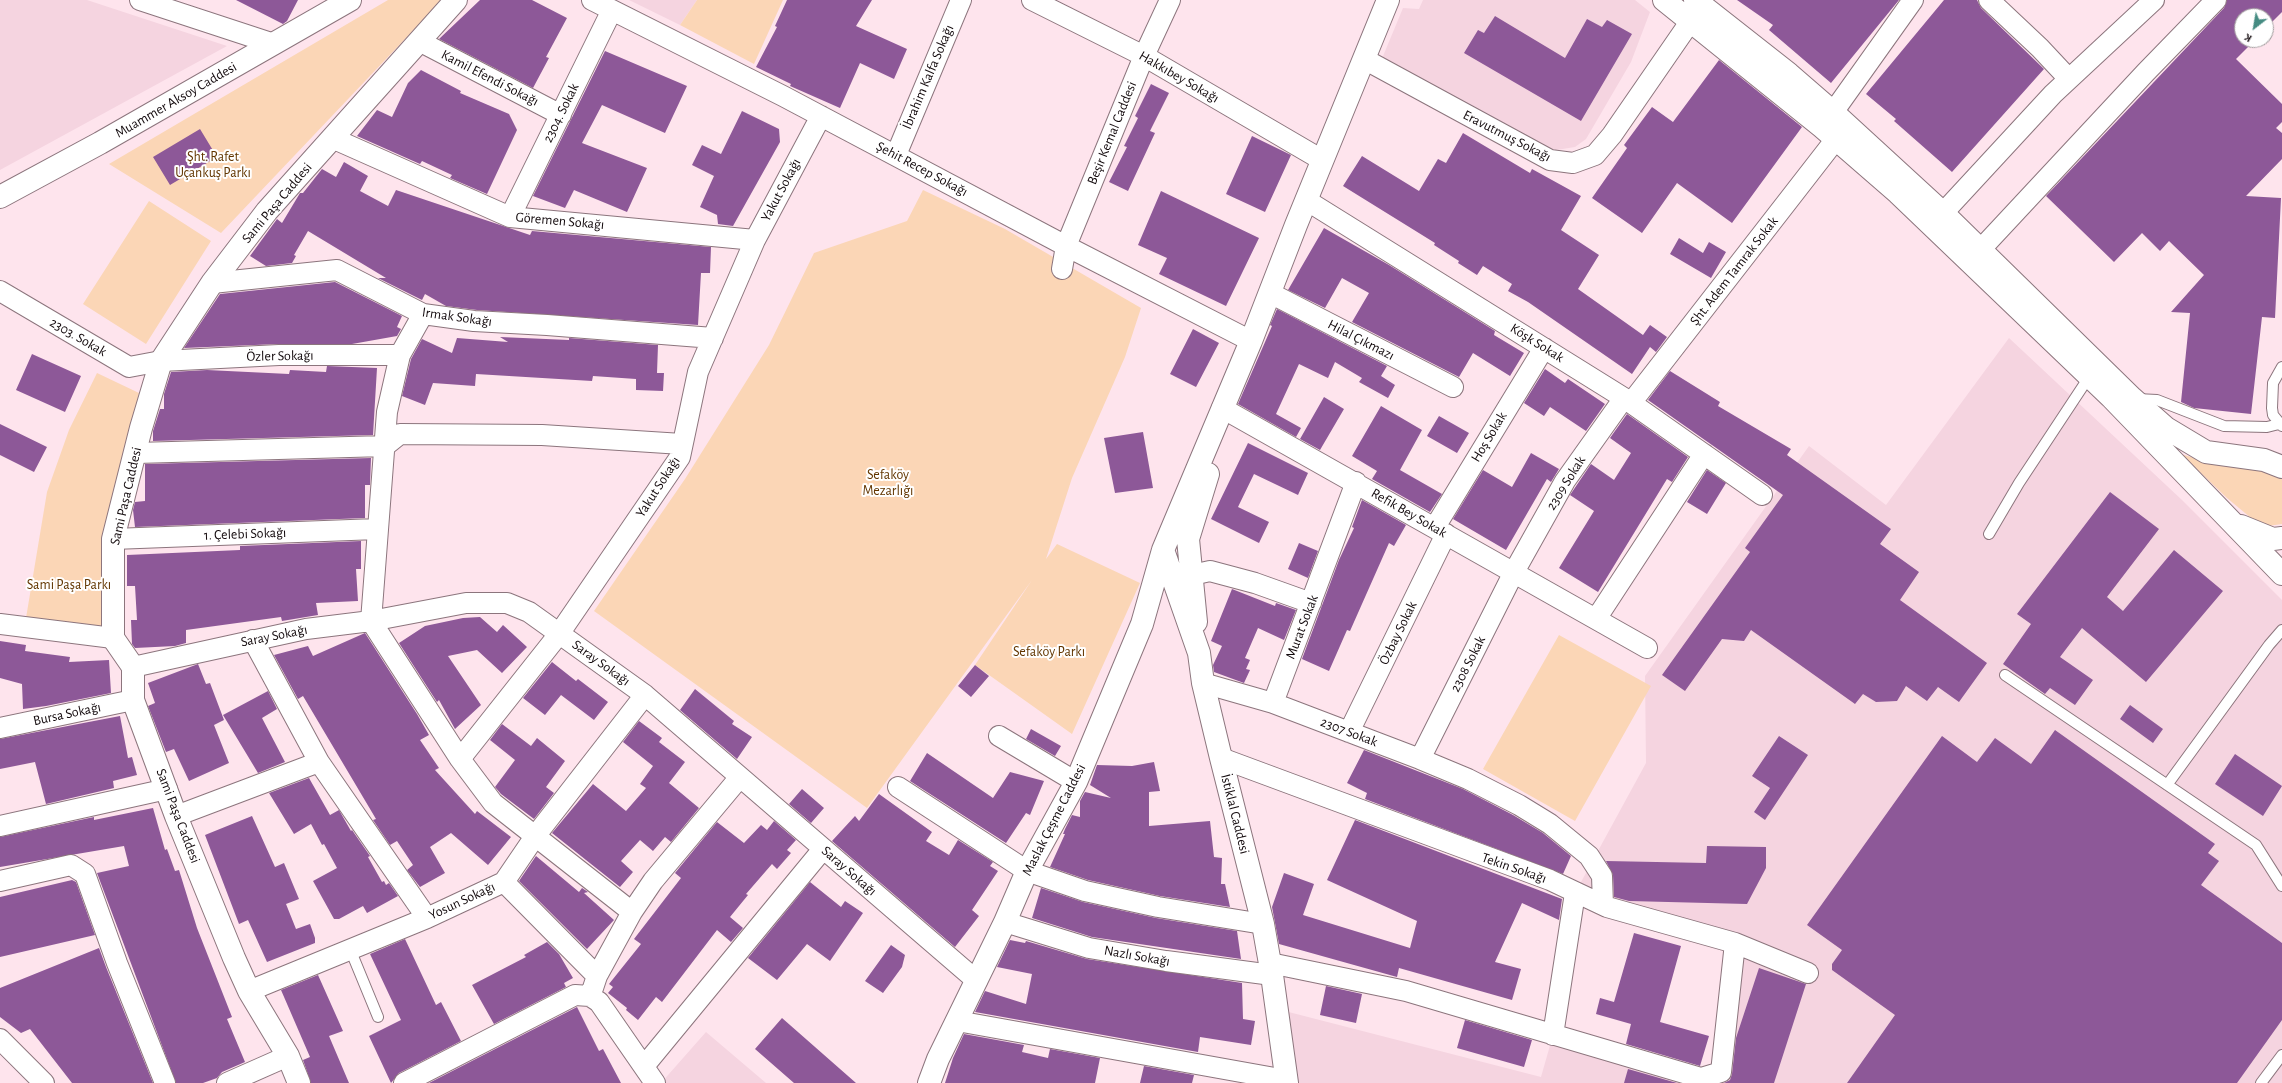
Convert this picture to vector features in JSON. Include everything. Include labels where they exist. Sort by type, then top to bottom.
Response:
[{"type":"street","points":[[140,0],[274,44]]},
{"type":"street","name":"Muammer Aksoy Caddesi","points":[[0,197],[100,143],[350,0]]},
{"type":"street","name":"Sami Paşa Caddesi","points":[[113,638],[113,539],[136,454],[141,428],[161,361],[212,283],[267,211],[456,0]]},
{"type":"street","name":"Şehit Recep Sokağı","points":[[592,0],[896,154],[1066,246],[1251,341]]},
{"type":"street","name":"İbrahim Kalfa Sokağı","points":[[896,154],[961,0]]},
{"type":"street","name":"Hakkıbey Sokağı","points":[[1032,0],[1144,56],[1322,160]]},
{"type":"street","name":"Beşir Kemal Caddesi","points":[[1062,269],[1066,246],[1144,56],[1170,0]]},
{"type":"street","points":[[1199,653],[1188,539],[1212,459],[1222,408],[1251,341],[1322,160],[1388,0]]},
{"type":"street","points":[[1664,0],[1690,22],[1831,126],[1943,213],[2132,398],[2166,428],[2206,452],[2264,460],[2282,467]]},
{"type":"street","points":[[1695,0],[1789,74],[1831,126],[1898,193],[2089,377],[2235,523],[2282,574]]},
{"type":"street","name":"Şht. Adem Tamrak Sokak","points":[[1628,400],[1831,126],[1913,0]]},
{"type":"street","points":[[1989,0],[2040,48],[2069,79]]},
{"type":"street","points":[[1943,213],[2069,79],[2154,0]]},
{"type":"street","points":[[1981,249],[2146,72],[2216,0]]},
{"type":"street","name":"2304. Sokak","points":[[510,217],[612,10]]},
{"type":"street","name":"Eravutmuş Sokağı","points":[[1364,59],[1550,160],[1573,163],[1595,155],[1612,135],[1690,22]]},
{"type":"street","name":"Kamil Efendi Sokağı","points":[[418,41],[561,115]]},
{"type":"street","name":"Yakut Sokağı","points":[[460,759],[559,634],[680,457],[698,372],[755,240],[821,116]]},
{"type":"street","name":"Göremen Sokağı","points":[[332,138],[510,217],[755,240]]},
{"type":"street","name":"Köşk Sokak","points":[[1306,200],[1628,400],[1762,495]]},
{"type":"street","name":"Irmak Sokağı","points":[[212,283],[337,270],[422,314],[474,321],[547,324],[713,338]]},
{"type":"street","name":"2303. Sokak","points":[[0,291],[129,367],[161,361]]},
{"type":"street","name":"Hilal Çıkmazı","points":[[1270,293],[1453,387]]},
{"type":"street","points":[[422,314],[400,355],[387,412],[371,621],[460,759],[493,803],[536,835],[632,912]]},
{"type":"street","name":"Hoş Sokak","points":[[1440,530],[1544,348]]},
{"type":"street","name":"Özler Sokağı","points":[[161,361],[279,355],[400,355]]},
{"type":"street","name":"2309 Sokak","points":[[1514,572],[1565,481],[1628,400]]},
{"type":"street","name":"Refik Bey Sokak","points":[[1222,408],[1356,482],[1647,648]]},
{"type":"street","name":"Maslak Çeşme Caddesi","points":[[929,1083],[1005,922],[1027,871],[1076,782],[1142,624],[1162,550],[1222,408]]},
{"type":"street","points":[[136,454],[385,446],[400,434],[542,435],[682,444]]},
{"type":"street","points":[[1596,619],[1704,454]]},
{"type":"street","name":"Murat Sokak","points":[[1273,703],[1356,482]]},
{"type":"street","points":[[2235,523],[2263,536],[2273,539],[2282,538]]},
{"type":"street","name":"1. Çelebi Sokağı","points":[[113,539],[377,529]]},
{"type":"street","name":"Özbay Sokak","points":[[1349,732],[1440,530]]},
{"type":"street","name":"İstiklal Caddesi","points":[[1162,550],[1199,653],[1203,683],[1263,924],[1287,1081]]},
{"type":"street","points":[[1192,575],[1210,571],[1255,583],[1311,603]]},
{"type":"street","name":"2308 Sokak","points":[[1421,757],[1514,572]]},
{"type":"street","name":"Saray Sokağı","points":[[133,667],[306,629],[371,621],[466,603],[507,603],[529,612],[645,695],[977,980]]},
{"type":"street","points":[[0,624],[113,638],[133,667]]},
{"type":"street","points":[[253,640],[319,762],[427,918]]},
{"type":"street","name":"Sami Paşa Caddesi","points":[[133,667],[133,700],[176,816],[248,991],[288,1056],[299,1083]]},
{"type":"street","points":[[1203,683],[1273,703]]},
{"type":"street","name":"Yosun Sokağı","points":[[248,991],[427,918],[504,882],[536,835],[645,695]]},
{"type":"street","name":"Bursa Sokağı","points":[[0,728],[133,700]]},
{"type":"street","name":"2307 Sokak","points":[[1273,703],[1421,757],[1519,805],[1550,824],[1589,856],[1594,862],[1602,876],[1602,905]]},
{"type":"street","points":[[1000,736],[1076,782]]},
{"type":"street","name":"Tekin Sokağı","points":[[1221,758],[1550,880],[1602,905],[1736,943],[1808,973]]},
{"type":"street","points":[[176,816],[319,762]]},
{"type":"street","points":[[590,996],[597,976],[632,912],[653,881],[740,777]]},
{"type":"street","points":[[898,787],[1027,871],[1093,893],[1158,907],[1263,924]]},
{"type":"street","points":[[0,826],[167,789]]},
{"type":"street","points":[[404,1083],[576,995],[590,996],[599,1002],[648,1077],[823,848]]},
{"type":"street","points":[[0,881],[71,865],[85,874],[117,963],[165,1083]]},
{"type":"street","points":[[504,882],[597,976]]},
{"type":"street","points":[[1553,1035],[1575,893]]},
{"type":"street","name":"Nazlı Sokağı","points":[[1005,922],[1090,948],[1166,961],[1271,969],[1406,991],[1701,1078],[1721,1072],[1736,943]]},
{"type":"street","points":[[957,1021],[1287,1081]]},
{"type":"street","points":[[0,1039],[33,1079]]},
{"type":"street","points":[[227,1083],[288,1056]]},
{"type":"lane","points":[[2132,398],[2157,400],[2224,426],[2267,428],[2280,425],[2273,415],[2273,383],[2282,367]]},
{"type":"lane","points":[[1989,534],[2020,482],[2089,377]]},
{"type":"lane","points":[[2167,785],[2269,645],[2282,630]]},
{"type":"lane","points":[[2005,676],[2256,845],[2282,886]]},
{"type":"lane","points":[[350,949],[378,1017]]},
{"type":"lane","points":[[2261,1083],[2282,1055]]},
{"type":"shaded area","points":[[0,0],[87,0],[227,46],[0,170]]},
{"type":"shaded area","points":[[629,0],[697,0],[680,25]]},
{"type":"shaded area","points":[[1423,0],[1635,0],[1650,12],[1631,62],[1586,139],[1575,147],[1550,151],[1381,61],[1403,8],[1419,9]]},
{"type":"shaded area","points":[[2009,338],[2182,500],[2282,600],[2282,1083],[1287,1083],[1277,1009],[1541,1077],[1553,1035],[1701,1078],[1721,1072],[1735,943],[1575,893],[1646,763],[1645,676],[1809,446],[1886,505]]},
{"type":"shaded area","points":[[706,1032],[766,1083],[661,1083]]},
{"type":"green space","name":"Şht. Rafet Uçankuş Parkı","points":[[388,0],[442,0],[221,233],[109,164]]},
{"type":"green space","points":[[697,0],[783,0],[754,64],[680,25]]},
{"type":"green space","name":"Sefaköy Mezarlığı","points":[[923,190],[1005,229],[1141,308],[1125,357],[1072,478],[1046,559],[1057,544],[1140,583],[1072,734],[975,665],[1032,580],[867,808],[594,611],[685,479],[769,345],[814,253],[907,221]]},
{"type":"green space","points":[[149,201],[211,241],[146,344],[83,304]]},
{"type":"green space","name":"Sami Paşa Parkı","points":[[97,373],[139,393],[109,527],[103,626],[26,618],[47,492],[69,430]]},
{"type":"green space","points":[[2181,454],[2221,466],[2246,467],[2282,476],[2282,524],[2268,526],[2257,523],[2227,498]]},
{"type":"green space","points":[[1559,635],[1651,686],[1575,821],[1483,769]]},
{"type":"building","points":[[236,0],[298,0],[287,21],[283,24]]},
{"type":"building","points":[[480,0],[532,0],[567,18],[546,57],[549,58],[533,88],[439,39]]},
{"type":"building","points":[[787,0],[872,0],[856,26],[907,49],[894,79],[860,63],[840,108],[790,86],[791,84],[756,67],[777,27],[775,26]]},
{"type":"building","points":[[1737,0],[1899,0],[1831,83],[1769,30],[1773,25]]},
{"type":"building","points":[[1944,0],[1977,0],[1981,8],[2044,69],[1952,172],[1894,121],[1896,119],[1866,94]]},
{"type":"building","points":[[2227,0],[2282,0],[2282,12],[2274,20],[2274,8],[2234,8],[2234,48],[2247,48],[2236,59],[2282,104],[2282,122],[2276,128],[2282,133],[2282,159],[2246,196],[2281,198],[2275,318],[2262,317],[2251,414],[2194,408],[2181,402],[2190,313],[2171,312],[2204,275],[2169,241],[2160,251],[2142,233],[2114,262],[2046,196],[2224,8]]},
{"type":"building","points":[[1495,16],[1565,58],[1587,19],[1602,27],[1607,20],[1632,34],[1581,121],[1464,53],[1478,30],[1484,33]]},
{"type":"building","points":[[605,51],[687,86],[665,133],[602,105],[582,143],[647,168],[627,212],[574,190],[565,208],[533,196]]},
{"type":"building","points":[[1719,60],[1802,127],[1732,223],[1677,183],[1642,233],[1592,198],[1627,148],[1624,145],[1652,107],[1673,122]]},
{"type":"building","points":[[421,70],[461,91],[460,93],[509,114],[517,130],[487,194],[450,178],[452,175],[422,161],[420,164],[357,136],[377,110],[392,117],[408,83]]},
{"type":"building","points":[[1151,84],[1169,93],[1150,131],[1155,133],[1128,191],[1109,182],[1127,147],[1124,146],[1138,118],[1135,116]]},
{"type":"building","points":[[742,111],[779,129],[780,142],[733,226],[718,224],[717,215],[700,207],[714,176],[692,165],[702,145],[721,154]]},
{"type":"building","points":[[200,129],[217,157],[170,185],[153,157]]},
{"type":"building","points":[[1463,133],[1530,173],[1532,169],[1581,196],[1561,230],[1599,255],[1578,289],[1643,335],[1650,325],[1667,337],[1656,352],[1650,347],[1632,374],[1528,302],[1508,291],[1512,284],[1483,266],[1477,275],[1434,245],[1435,243],[1343,186],[1362,156],[1419,191],[1438,159],[1446,163]]},
{"type":"building","points":[[1252,136],[1291,155],[1265,212],[1226,194]]},
{"type":"building","points":[[344,162],[368,176],[360,191],[388,206],[396,190],[530,235],[532,231],[711,247],[710,273],[701,273],[698,325],[477,310],[446,306],[425,294],[422,300],[378,278],[386,278],[308,231],[294,255],[296,256],[292,263],[266,266],[250,256],[277,219],[282,223],[300,193],[303,193],[322,169],[336,177]]},
{"type":"building","points":[[1161,191],[1259,238],[1226,306],[1159,274],[1167,258],[1138,245]]},
{"type":"building","points":[[1324,228],[1389,265],[1495,331],[1494,335],[1524,353],[1510,376],[1473,353],[1459,377],[1352,322],[1369,293],[1342,278],[1325,308],[1288,290]]},
{"type":"building","points":[[1679,238],[1703,253],[1709,242],[1726,252],[1711,278],[1670,254]]},
{"type":"building","points":[[335,282],[402,316],[397,327],[401,329],[397,336],[352,344],[278,344],[184,348],[220,294]]},
{"type":"building","points":[[1277,309],[1387,366],[1381,376],[1395,385],[1388,398],[1359,382],[1362,378],[1335,362],[1328,378],[1299,364],[1276,414],[1301,428],[1296,437],[1238,404],[1272,326],[1270,325]]},
{"type":"building","points":[[1193,329],[1219,343],[1196,387],[1170,374]]},
{"type":"building","points":[[500,337],[569,340],[569,338],[658,345],[657,373],[664,373],[663,391],[636,390],[636,379],[593,376],[592,381],[476,374],[475,386],[433,383],[425,405],[402,396],[411,359],[422,339],[452,353],[457,338],[508,342]]},
{"type":"building","points":[[32,354],[81,376],[65,412],[16,390]]},
{"type":"building","points":[[327,366],[377,368],[373,435],[153,441],[153,431],[160,409],[164,409],[164,394],[171,372],[207,370],[289,374],[290,370],[326,372]]},
{"type":"building","points":[[1545,369],[1565,383],[1568,379],[1605,404],[1586,431],[1550,407],[1544,416],[1524,403]]},
{"type":"building","points":[[1670,371],[1720,402],[1718,406],[1791,449],[1787,455],[1891,529],[1880,544],[1919,572],[1900,600],[1987,663],[1959,702],[1938,687],[1927,701],[1906,686],[1897,701],[1876,702],[1863,694],[1855,704],[1751,630],[1744,641],[1722,639],[1685,691],[1662,675],[1750,552],[1745,548],[1783,495],[1648,400]]},
{"type":"building","points":[[1324,397],[1344,409],[1320,450],[1300,439]]},
{"type":"building","points":[[1381,406],[1422,430],[1400,470],[1442,494],[1430,512],[1372,479],[1377,471],[1352,456]]},
{"type":"building","points":[[1627,414],[1688,457],[1672,482],[1667,479],[1598,592],[1559,568],[1594,511],[1570,495],[1591,464],[1614,480],[1631,453],[1610,438]]},
{"type":"building","points":[[1439,416],[1469,433],[1457,453],[1427,436]]},
{"type":"building","points":[[0,424],[47,447],[34,472],[0,455]]},
{"type":"building","points":[[1143,432],[1153,488],[1115,493],[1104,438]]},
{"type":"building","points":[[1248,443],[1308,473],[1298,495],[1254,474],[1238,507],[1269,522],[1259,543],[1211,519]]},
{"type":"building","points":[[1531,453],[1559,469],[1551,482],[1547,479],[1506,550],[1453,519],[1483,470],[1512,487]]},
{"type":"building","points":[[371,458],[370,485],[365,485],[365,518],[135,527],[133,510],[135,502],[145,501],[145,464]]},
{"type":"building","points":[[1707,470],[1726,483],[1707,514],[1687,502]]},
{"type":"building","points":[[2110,492],[2159,529],[2107,597],[2123,611],[2174,550],[2223,591],[2146,682],[2082,628],[2060,657],[2093,680],[2075,705],[2050,688],[2045,694],[2003,664],[2031,624],[2017,614]]},
{"type":"building","points":[[1362,500],[1406,525],[1394,546],[1389,543],[1350,631],[1347,630],[1329,671],[1302,659],[1339,560],[1354,528],[1352,527]]},
{"type":"building","points":[[361,541],[361,569],[356,569],[358,601],[316,603],[318,615],[282,621],[281,617],[186,630],[186,643],[175,646],[135,648],[132,644],[131,620],[137,620],[135,586],[127,586],[127,555],[240,550],[240,546]]},
{"type":"building","points":[[1299,543],[1318,551],[1308,578],[1288,569]]},
{"type":"building","points":[[1232,589],[1275,606],[1276,603],[1296,610],[1284,640],[1258,628],[1245,658],[1250,660],[1246,669],[1250,670],[1244,683],[1214,672],[1213,665],[1222,646],[1211,641]]},
{"type":"building","points":[[480,617],[497,632],[503,625],[527,647],[502,673],[477,650],[448,656],[481,705],[455,729],[439,700],[437,702],[399,643],[425,626],[463,618]]},
{"type":"building","points":[[365,633],[429,735],[420,740],[439,768],[435,770],[475,814],[477,811],[511,837],[488,865],[451,833],[430,847],[445,873],[420,887],[407,870],[413,865],[397,841],[390,845],[373,820],[376,819],[303,696],[298,699],[274,655],[308,646],[313,656]]},
{"type":"building","points":[[0,641],[26,645],[25,651],[70,657],[69,662],[109,660],[111,693],[23,709],[22,684],[0,678]]},
{"type":"building","points":[[552,662],[576,681],[578,679],[608,702],[594,720],[561,695],[545,715],[523,698]]},
{"type":"building","points":[[198,664],[206,684],[210,683],[224,720],[214,725],[229,763],[189,781],[174,749],[166,752],[148,706],[155,703],[148,683]]},
{"type":"building","points":[[975,665],[989,676],[971,697],[958,686]]},
{"type":"building","points":[[695,689],[734,721],[732,724],[752,737],[737,759],[680,710]]},
{"type":"building","points":[[268,691],[277,709],[262,718],[285,762],[258,773],[223,715]]},
{"type":"building","points":[[2130,705],[2163,729],[2153,743],[2120,719]]},
{"type":"building","points":[[120,716],[128,758],[132,757],[137,775],[113,781],[114,788],[46,804],[35,762],[0,769],[0,739]]},
{"type":"building","points":[[639,721],[662,738],[659,742],[685,762],[669,783],[699,808],[671,842],[665,837],[653,851],[640,840],[621,861],[633,872],[620,887],[552,833],[593,784],[626,811],[646,788],[640,784],[653,766],[623,742]]},
{"type":"building","points":[[502,724],[531,746],[537,738],[565,761],[546,787],[554,793],[534,819],[501,794],[495,787],[515,760],[490,740]]},
{"type":"building","points":[[1031,729],[1061,746],[1055,756],[1026,739]]},
{"type":"building","points":[[2055,730],[2215,844],[2208,853],[2219,861],[2201,885],[2282,943],[2282,1020],[2237,1083],[1847,1083],[1895,1015],[1832,970],[1832,964],[1842,950],[1807,925],[1942,736],[1977,762],[1995,738],[2031,764]]},
{"type":"building","points":[[1779,736],[1808,755],[1765,820],[1754,812],[1770,788],[1752,776]]},
{"type":"building","points":[[1364,750],[1463,789],[1513,815],[1543,833],[1571,856],[1563,874],[1365,799],[1367,793],[1347,783]]},
{"type":"building","points":[[927,753],[993,798],[1010,772],[1044,781],[1030,815],[1026,813],[1006,843],[910,781]]},
{"type":"building","points":[[2235,754],[2282,786],[2263,816],[2215,784]]},
{"type":"building","points":[[1154,762],[1160,791],[1149,792],[1149,826],[1210,821],[1214,857],[1222,858],[1221,884],[1225,884],[1230,907],[1160,896],[1088,880],[1050,867],[1072,815],[1080,817],[1080,801],[1085,792],[1111,798],[1090,785],[1097,765],[1132,766]]},
{"type":"building","points":[[309,778],[330,815],[339,810],[351,831],[352,830],[370,856],[368,857],[382,882],[384,881],[386,885],[389,883],[398,896],[367,913],[363,906],[339,919],[334,919],[313,881],[337,868],[324,844],[322,845],[311,824],[294,834],[269,793]]},
{"type":"building","points":[[802,789],[824,808],[811,823],[789,804]]},
{"type":"building","points":[[879,794],[932,832],[926,841],[949,855],[958,840],[993,862],[990,866],[998,871],[972,910],[979,916],[955,947],[832,841],[855,816],[859,821]]},
{"type":"building","points":[[153,808],[165,850],[167,849],[175,871],[179,870],[197,928],[232,1017],[227,1019],[245,1062],[222,1072],[217,1078],[203,1083],[176,1083],[97,873],[129,866],[124,846],[0,867],[0,837],[94,817],[94,820]]},
{"type":"building","points":[[252,816],[275,867],[284,863],[299,899],[286,904],[296,929],[310,924],[315,938],[315,943],[267,962],[248,920],[239,924],[205,835]]},
{"type":"building","points":[[1355,820],[1562,899],[1559,920],[1522,903],[1495,962],[1521,969],[1512,1000],[1399,968],[1397,977],[1279,944],[1272,907],[1284,873],[1314,884],[1303,915],[1410,948],[1417,921],[1327,880]]},
{"type":"building","points":[[774,821],[796,840],[787,850],[791,853],[777,869],[772,864],[746,894],[748,895],[730,917],[743,928],[731,942],[717,930],[662,1002],[656,997],[638,1020],[626,1010],[627,1008],[608,993],[613,987],[609,984],[641,944],[634,939],[681,878],[675,873],[717,822],[744,843],[761,825],[767,830]]},
{"type":"building","points":[[1707,846],[1766,847],[1766,868],[1747,904],[1629,901],[1614,897],[1613,875],[1606,861],[1706,863]]},
{"type":"building","points":[[536,856],[579,892],[582,888],[588,892],[584,893],[614,920],[587,949],[519,881]]},
{"type":"building","points":[[72,880],[76,882],[95,935],[0,957],[0,897]]},
{"type":"building","points":[[810,882],[841,907],[845,901],[863,913],[830,961],[807,944],[777,980],[748,958]]},
{"type":"building","points":[[1041,888],[1083,902],[1156,918],[1237,931],[1241,959],[1092,937],[1032,918]]},
{"type":"building","points":[[1634,933],[1681,946],[1660,1022],[1709,1036],[1700,1066],[1626,1044],[1631,1024],[1596,1014],[1600,998],[1614,1002]]},
{"type":"building","points":[[405,939],[436,1005],[441,1002],[461,1041],[399,1073],[391,1083],[369,1036],[401,1020],[370,954]]},
{"type":"building","points":[[1010,940],[1025,943],[1026,941],[1087,959],[1242,983],[1243,1019],[1255,1021],[1251,1045],[1200,1037],[1198,1052],[975,1012],[985,991],[1026,1004],[1032,974],[997,967]]},
{"type":"building","points":[[547,942],[559,954],[573,978],[564,983],[566,987],[494,1024],[472,985],[526,957],[524,955]]},
{"type":"building","points":[[891,945],[905,955],[902,967],[883,993],[865,981]]},
{"type":"building","points":[[99,948],[153,1083],[72,1083],[30,1029],[21,1033],[0,1017],[0,988]]},
{"type":"building","points":[[1759,968],[1806,984],[1774,1083],[1724,1083],[1730,1080],[1732,1074],[1736,1038]]},
{"type":"building","points":[[318,975],[343,1031],[329,1036],[349,1083],[311,1083],[303,1060],[310,1057],[281,990]]},
{"type":"building","points":[[1326,986],[1362,994],[1356,1023],[1320,1015]]},
{"type":"building","points":[[577,1007],[599,1051],[603,1049],[621,1083],[429,1083]]},
{"type":"building","points":[[782,1018],[856,1083],[794,1083],[755,1049]]},
{"type":"building","points":[[1465,1020],[1532,1040],[1524,1067],[1457,1048]]},
{"type":"building","points":[[964,1034],[1024,1045],[1022,1052],[1048,1058],[1050,1049],[1100,1058],[1095,1083],[945,1083],[953,1058]]},
{"type":"building","points":[[1144,1066],[1194,1075],[1192,1083],[1140,1083]]},
{"type":"building","points":[[1628,1069],[1677,1083],[1624,1083]]},
{"type":"park label","name":"Sefaköy Parkı","points":[[1049,652]]}]
